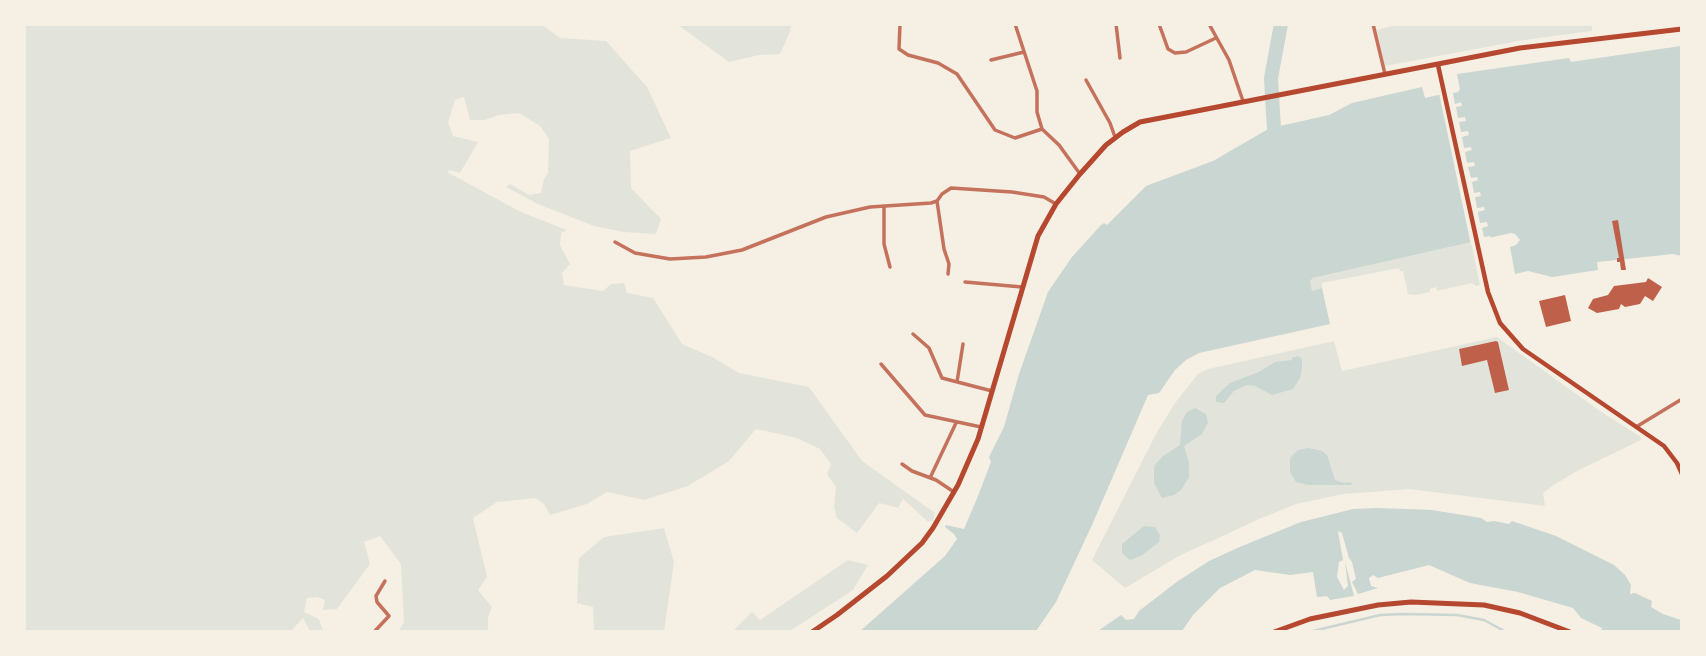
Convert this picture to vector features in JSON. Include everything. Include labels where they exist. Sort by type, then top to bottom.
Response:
[{"type":"main road","points":[[812,632],[863,596],[909,556],[933,528],[954,492],[981,427],[1038,236],[1056,204],[1080,174],[1115,138],[1140,122],[1243,101],[1386,76],[1537,45],[1682,29]]},
{"type":"main road","points":[[1438,65],[1493,308],[1507,332],[1523,349],[1664,446],[1682,474]]},
{"type":"main road","points":[[1274,632],[1310,619],[1378,605],[1455,602],[1520,613],[1570,632]]},
{"type":"street","points":[[900,24],[899,49],[908,55],[938,63],[957,74],[995,130],[1014,138],[1042,129]]},
{"type":"street","points":[[1015,24],[1037,91],[1037,112],[1042,129],[1059,145],[1080,174]]},
{"type":"street","points":[[1116,24],[1120,58]]},
{"type":"street","points":[[1158,24],[1168,49],[1175,53],[1186,52],[1216,38]]},
{"type":"street","points":[[1209,24],[1229,60],[1243,101]]},
{"type":"street","points":[[1373,24],[1386,76]]},
{"type":"street","points":[[991,60],[1024,52]]},
{"type":"street","points":[[1086,80],[1110,123],[1115,138]]},
{"type":"street","points":[[615,242],[635,253],[670,259],[706,257],[742,250],[826,216],[884,206],[919,205],[937,201],[951,188],[962,187],[1044,197],[1056,204]]},
{"type":"street","points":[[937,201],[944,249],[949,264],[948,274]]},
{"type":"street","points":[[884,206],[884,244],[890,267]]},
{"type":"street","points":[[965,282],[1022,287]]},
{"type":"street","points":[[913,334],[929,348],[942,378],[992,391]]},
{"type":"street","points":[[957,382],[963,344]]},
{"type":"street","points":[[881,364],[925,415],[981,427]]},
{"type":"street","points":[[1636,426],[1682,399]]},
{"type":"street","points":[[930,478],[956,423]]},
{"type":"street","points":[[902,464],[954,492]]},
{"type":"street","points":[[374,632],[388,616],[377,602],[376,596],[385,581]]},
{"type":"shaded area","points":[[541,24],[560,38],[606,41],[647,87],[671,138],[630,151],[631,188],[661,219],[656,234],[624,232],[594,226],[538,204],[506,187],[510,184],[529,195],[541,193],[548,173],[549,139],[540,126],[519,113],[498,115],[485,120],[470,120],[464,97],[455,100],[448,122],[453,136],[478,142],[460,173],[450,170],[447,172],[521,212],[567,230],[561,233],[560,245],[570,264],[562,273],[564,285],[603,291],[611,284],[624,283],[627,293],[653,298],[682,344],[739,373],[809,387],[862,461],[935,513],[933,521],[927,521],[903,499],[898,508],[879,503],[857,533],[837,518],[834,507],[836,487],[827,474],[831,464],[820,449],[797,438],[756,429],[729,461],[688,486],[644,500],[607,492],[587,504],[550,515],[544,504],[536,498],[497,502],[473,518],[487,577],[478,590],[492,607],[488,617],[488,631],[398,631],[404,623],[401,564],[380,536],[364,542],[370,564],[337,609],[323,610],[325,600],[307,598],[304,612],[319,619],[323,631],[310,631],[303,618],[290,632],[25,631],[25,25]]},
{"type":"shaded area","points":[[1400,24],[1592,24],[1592,31],[1524,40],[1385,66],[1377,30]]},
{"type":"shaded area","points":[[678,25],[791,25],[780,54],[759,55],[729,62]]},
{"type":"shaded area","points":[[1681,46],[1681,256],[1673,254],[1597,262],[1598,270],[1552,277],[1528,271],[1515,274],[1510,247],[1520,240],[1511,233],[1313,278],[1310,281],[1312,291],[1322,288],[1330,324],[1199,353],[1175,370],[1159,393],[1148,395],[1056,602],[1036,631],[859,632],[945,556],[957,539],[946,525],[964,529],[991,462],[989,457],[1004,427],[1019,374],[1048,292],[1072,257],[1101,225],[1107,225],[1146,186],[1213,161],[1270,128],[1269,111],[1276,109],[1280,126],[1329,115],[1352,103],[1422,87],[1425,98],[1460,90],[1457,74],[1569,58],[1571,62]]},
{"type":"shaded area","points":[[1471,242],[1480,285],[1472,283],[1437,291],[1436,287],[1430,289],[1430,292],[1408,294],[1403,271],[1399,268],[1322,283],[1322,288],[1312,292],[1310,281],[1313,278]]},
{"type":"shaded area","points":[[1497,337],[1641,437],[1641,440],[1552,486],[1543,493],[1545,506],[1409,489],[1344,494],[1296,504],[1257,520],[1179,556],[1125,588],[1092,560],[1156,434],[1175,403],[1198,374],[1208,369],[1334,341],[1342,371]]},
{"type":"shaded area","points":[[1298,356],[1302,359],[1302,369],[1293,389],[1272,395],[1247,385],[1234,391],[1224,403],[1216,402],[1216,396],[1230,383],[1259,372],[1275,362],[1292,360]]},
{"type":"shaded area","points":[[1195,408],[1206,414],[1208,423],[1202,434],[1184,446],[1189,463],[1189,477],[1181,490],[1162,498],[1154,483],[1154,466],[1163,456],[1180,445],[1182,421],[1187,412]]},
{"type":"shaded area","points":[[1309,448],[1327,455],[1335,480],[1351,482],[1352,485],[1308,485],[1296,482],[1290,472],[1290,458],[1298,450]]},
{"type":"shaded area","points":[[1353,509],[1432,510],[1481,518],[1487,522],[1509,524],[1512,521],[1556,536],[1614,565],[1631,585],[1630,594],[1635,593],[1652,601],[1651,607],[1681,620],[1681,631],[1601,631],[1602,628],[1581,618],[1573,608],[1518,592],[1470,583],[1429,565],[1378,578],[1373,575],[1369,578],[1371,586],[1378,588],[1358,594],[1352,582],[1356,579],[1352,562],[1342,533],[1338,531],[1343,560],[1339,562],[1337,577],[1344,590],[1348,586],[1345,562],[1354,596],[1330,600],[1327,596],[1317,597],[1313,572],[1290,575],[1255,570],[1220,588],[1193,615],[1182,631],[1098,631],[1121,615],[1126,620],[1134,619],[1139,611],[1178,581],[1209,561],[1242,546],[1301,522]]},
{"type":"shaded area","points":[[1144,526],[1155,527],[1160,535],[1159,542],[1141,556],[1130,560],[1122,553],[1122,544]]},
{"type":"shaded area","points":[[664,528],[674,562],[664,631],[594,631],[593,607],[577,603],[579,558],[604,537]]},
{"type":"shaded area","points":[[848,560],[868,565],[853,590],[790,631],[733,631],[752,612],[760,620]]},
{"type":"pier","points":[[1458,89],[1459,92],[1453,93],[1455,104],[1461,102],[1462,106],[1456,107],[1458,118],[1465,117],[1466,121],[1459,122],[1461,132],[1468,131],[1469,135],[1462,137],[1464,148],[1471,147],[1472,150],[1465,152],[1467,163],[1474,162],[1475,166],[1468,167],[1471,178],[1477,177],[1478,180],[1472,182],[1474,193],[1480,192],[1481,196],[1475,197],[1477,208],[1484,207],[1485,210],[1478,212],[1480,223],[1487,222],[1488,226],[1482,228],[1484,237],[1490,236],[1491,240],[1471,245],[1439,93]]},
{"type":"building","points":[[1618,220],[1626,270],[1621,270],[1620,262],[1617,262],[1619,258],[1612,221]]},
{"type":"building","points":[[1648,278],[1662,287],[1653,301],[1645,296],[1640,304],[1625,307],[1621,304],[1619,309],[1597,313],[1588,308],[1593,299],[1608,295],[1614,286],[1646,282]]},
{"type":"building","points":[[1565,295],[1571,321],[1546,327],[1539,301]]},
{"type":"building","points":[[1496,341],[1509,390],[1495,393],[1487,360],[1462,366],[1459,349]]},
{"type":"waterway","points":[[1274,129],[1271,78],[1281,24]]},
{"type":"waterway","points":[[1309,632],[1380,615],[1403,614],[1457,615],[1484,620],[1506,632]]}]
